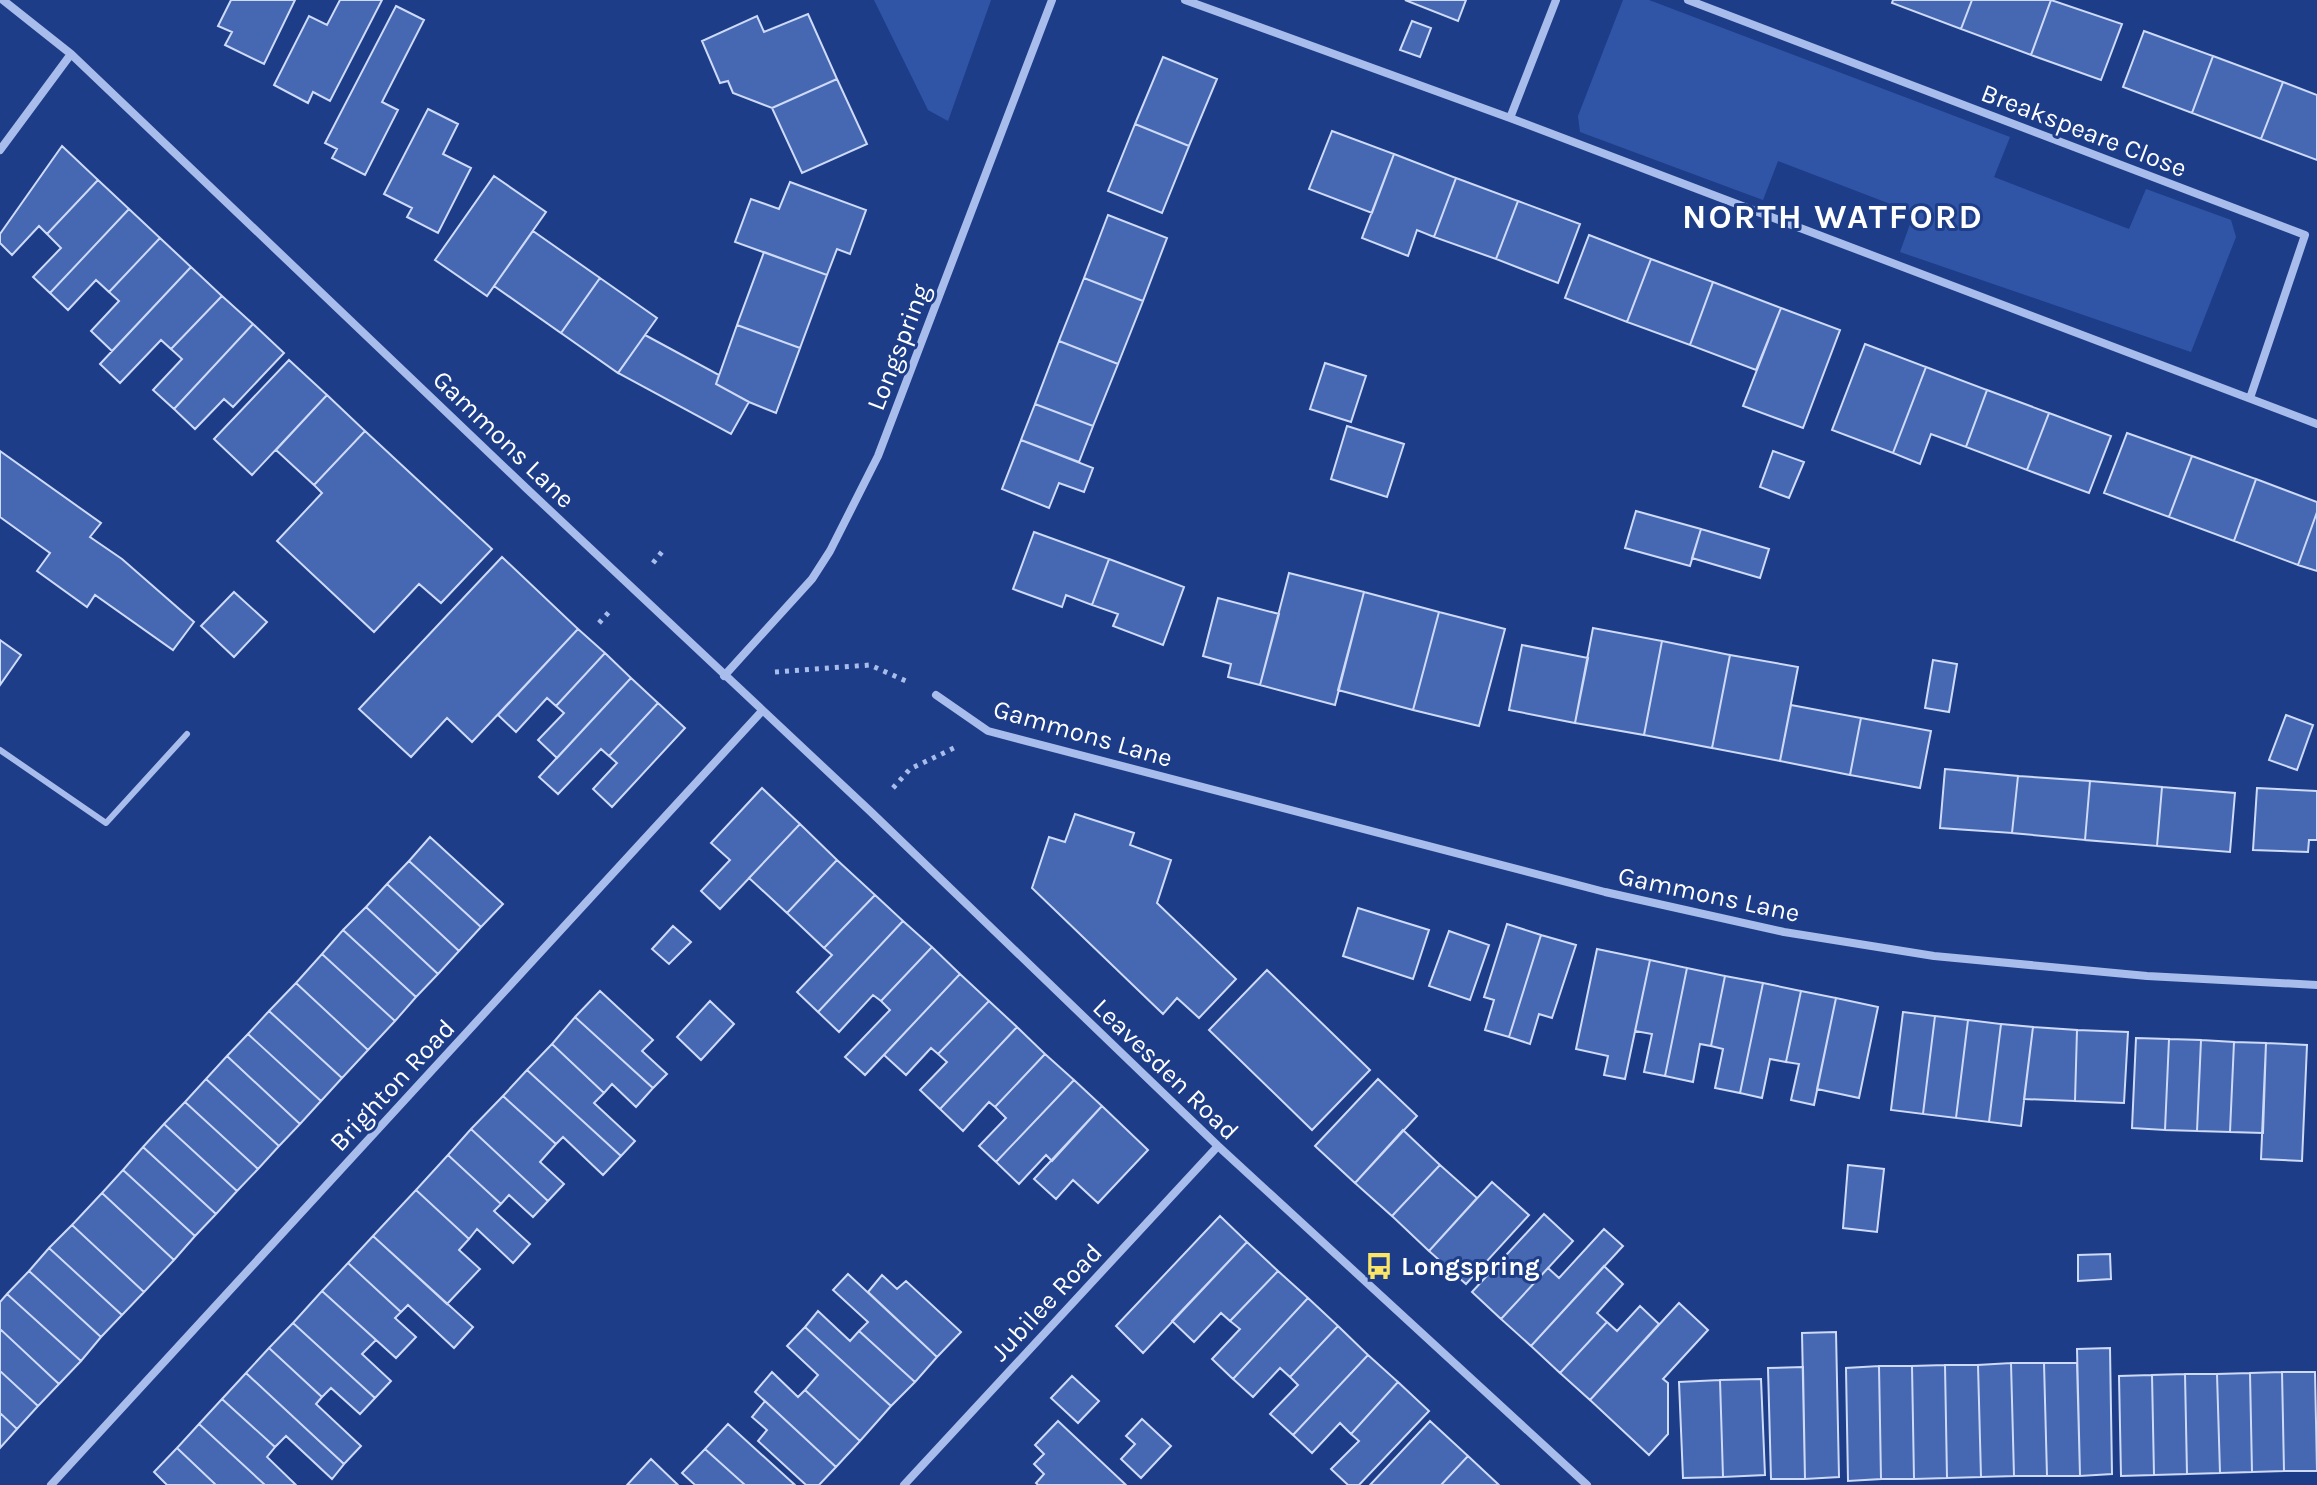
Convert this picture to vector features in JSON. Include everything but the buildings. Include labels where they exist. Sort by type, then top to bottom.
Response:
[{"type":"street","name":"Gammons Lane","points":[[3,0],[71,54],[724,676]]},
{"type":"street","name":"Longspring","points":[[724,676],[812,579],[830,551],[878,456],[1052,0]]},
{"type":"street","points":[[1185,0],[1510,118],[2317,424]]},
{"type":"street","points":[[1510,118],[1556,0]]},
{"type":"street","name":"Breakspeare Close","points":[[1688,0],[2305,235],[2250,398]]},
{"type":"street","points":[[0,150],[71,54]]},
{"type":"street","name":"Leavesden Road","points":[[724,676],[871,812],[1218,1146],[1587,1485]]},
{"type":"street","name":"Gammons Lane","points":[[936,695],[988,731],[1605,892],[1784,932],[1934,956],[2147,976],[2317,985]]},
{"type":"street","name":"Brighton Road","points":[[51,1485],[762,711]]},
{"type":"street","name":"Jubilee Road","points":[[904,1485],[1218,1146]]},
{"type":"lane","points":[[0,750],[106,823],[187,734]]},
{"type":"path","points":[[724,676],[870,665],[936,695]]},
{"type":"path","points":[[871,812],[910,769],[988,731]]},
{"type":"shaded area","points":[[874,0],[991,0],[948,121],[928,110]]},
{"type":"shaded area","points":[[1623,0],[1649,0],[2010,137],[1994,177],[2129,229],[2146,189],[2231,220],[2236,237],[2191,352],[1900,252],[1914,213],[1778,161],[1763,200],[1580,132],[1578,116]]},
{"type":"place","name":"Longspring","points":[[1379,1266]]},
{"type":"district","name":"NORTH WATFORD","points":[[1833,216]]}]
